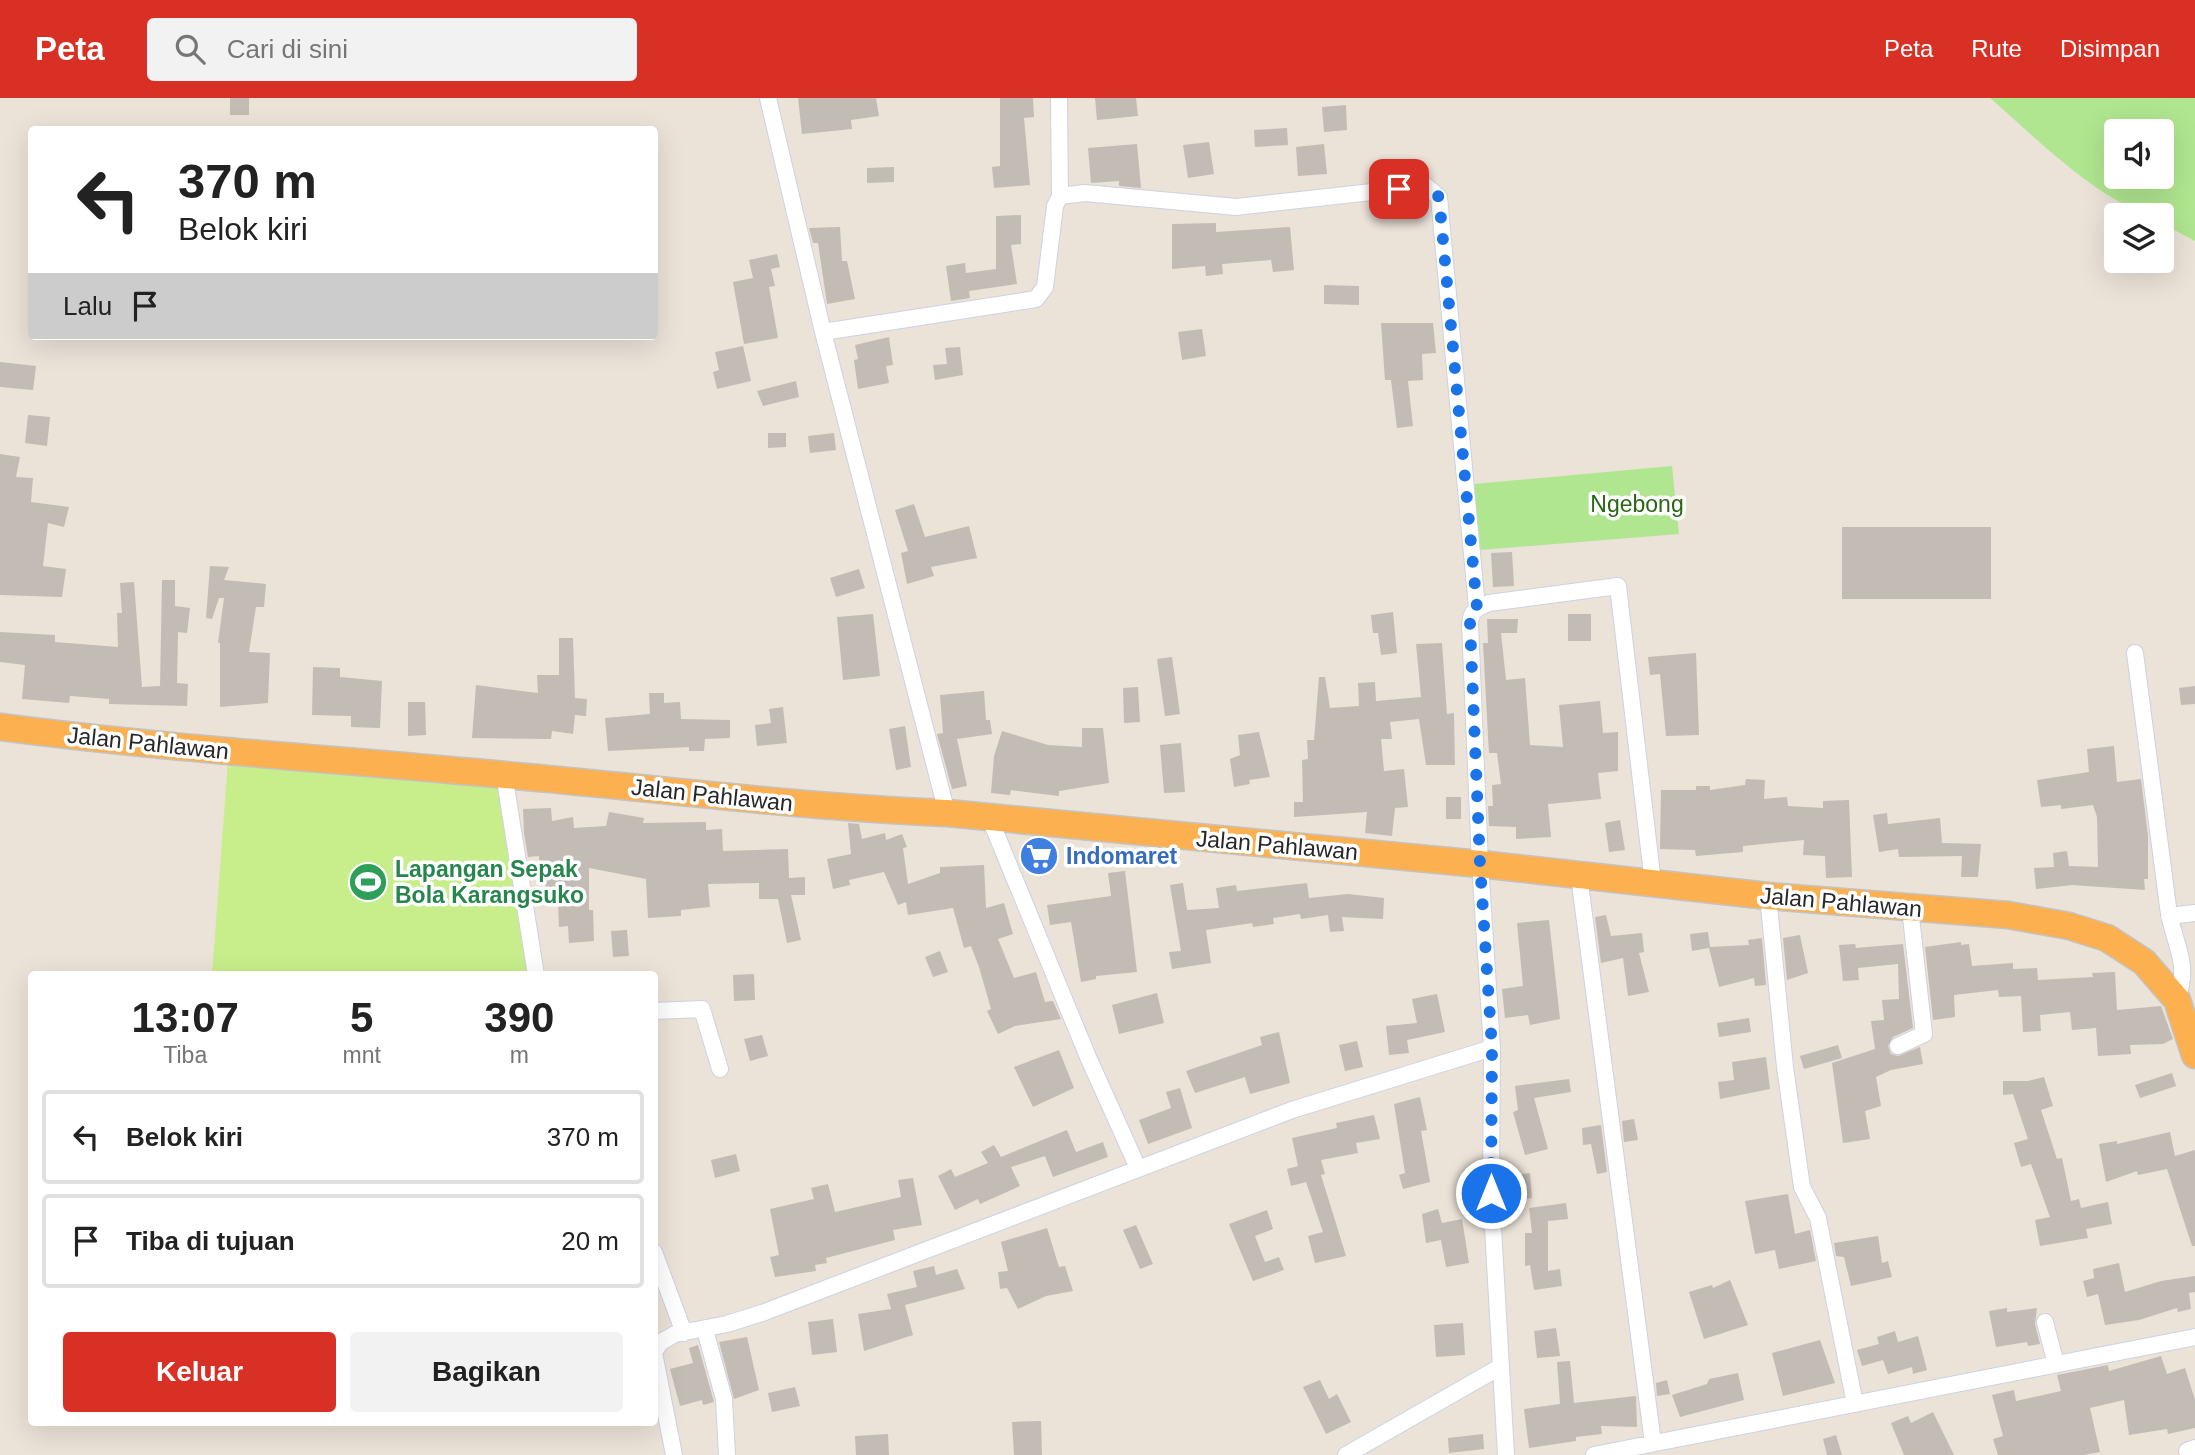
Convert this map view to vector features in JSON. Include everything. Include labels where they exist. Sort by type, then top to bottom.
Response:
[{"type":"highway","name":"Jalan Pahlawan","points":[[0,727],[114,742],[504,774],[859,810],[947,813],[1480,864],[1768,896],[2008,915],[2069,926],[2107,938],[2144,962],[2178,1000],[2195,1055]]},
{"type":"street","points":[[768,98],[822,332],[947,813]]},
{"type":"street","points":[[822,332],[1036,299],[1045,287],[1055,206],[1060,196],[1059,98]]},
{"type":"street","points":[[1060,196],[1085,193],[1236,207],[1426,186],[1433,190],[1439,197],[1477,608]]},
{"type":"street","points":[[1506,1455],[1491,1193],[1492,1048],[1480,864],[1470,624],[1471,614],[1477,608],[1489,603],[1618,586],[1653,883]]},
{"type":"street","points":[[2135,653],[2169,916],[2184,965],[2184,981],[2178,1000]]},
{"type":"street","points":[[504,774],[535,971]]},
{"type":"street","points":[[990,819],[1088,1057],[1138,1168]]},
{"type":"street","points":[[1579,876],[1653,1443]]},
{"type":"street","points":[[1768,896],[1785,1067],[1802,1187],[1818,1218],[1855,1404]]},
{"type":"street","points":[[1898,1046],[1924,1034],[1910,908]]},
{"type":"street","points":[[2169,916],[2195,913]]},
{"type":"street","points":[[658,1011],[702,1009],[720,1069]]},
{"type":"street","points":[[658,1346],[661,1342],[684,1333],[705,1330],[762,1313],[1292,1110],[1492,1048]]},
{"type":"street","points":[[658,1263],[684,1333]]},
{"type":"street","points":[[2045,1322],[2056,1364]]},
{"type":"street","points":[[705,1330],[726,1408],[727,1455]]},
{"type":"street","points":[[1594,1455],[2195,1337]]},
{"type":"street","points":[[1346,1455],[1500,1367]]},
{"type":"street","points":[[658,1373],[674,1455]]},
{"type":"green space","points":[[1990,98],[2195,98],[2195,241],[2174,230],[2174,203],[2123,203],[2095,187],[2048,150]]},
{"type":"green space","name":"Ngebong","points":[[1672,466],[1679,534],[1468,551],[1463,485]]},
{"type":"green space","name":"Lapangan Sepak Bola Karangsuko","points":[[228,761],[504,789],[530,971],[212,971]]},
{"type":"building","points":[[230,98],[249,98],[249,115],[230,115]]},
{"type":"building","points":[[798,98],[876,98],[879,116],[851,120],[852,129],[802,134]]},
{"type":"building","points":[[1000,98],[1033,98],[1034,117],[1024,118],[1030,185],[994,188],[992,167],[1000,166]]},
{"type":"building","points":[[1095,98],[1136,98],[1138,116],[1097,120]]},
{"type":"building","points":[[1346,105],[1347,130],[1324,132],[1322,107]]},
{"type":"building","points":[[1287,128],[1288,145],[1255,147],[1254,130]]},
{"type":"building","points":[[1209,142],[1214,174],[1188,178],[1183,145]]},
{"type":"building","points":[[1137,144],[1141,188],[1119,186],[1119,181],[1091,183],[1088,148]]},
{"type":"building","points":[[1324,144],[1327,174],[1298,176],[1296,147]]},
{"type":"building","points":[[894,167],[894,182],[867,183],[867,168]]},
{"type":"building","points":[[1021,215],[1021,244],[1011,245],[1017,284],[969,291],[970,298],[951,301],[946,266],[965,263],[966,273],[996,269],[996,216]]},
{"type":"building","points":[[1216,223],[1216,232],[1290,227],[1294,270],[1273,272],[1271,260],[1222,264],[1223,274],[1206,276],[1205,266],[1172,269],[1172,224]]},
{"type":"building","points":[[840,227],[842,261],[847,261],[855,299],[827,304],[818,243],[813,243],[809,228]]},
{"type":"building","points":[[777,254],[780,267],[771,269],[775,286],[769,287],[778,338],[744,344],[733,282],[753,278],[749,260]]},
{"type":"building","points":[[1324,285],[1359,286],[1359,305],[1324,304]]},
{"type":"building","points":[[1381,323],[1433,323],[1436,353],[1422,354],[1423,380],[1408,381],[1413,426],[1397,428],[1391,380],[1385,380]]},
{"type":"building","points":[[1202,329],[1206,356],[1182,360],[1178,332]]},
{"type":"building","points":[[889,337],[893,365],[886,366],[889,383],[858,389],[855,345]]},
{"type":"building","points":[[743,346],[751,381],[717,389],[713,372],[719,370],[715,352]]},
{"type":"building","points":[[960,347],[963,375],[935,380],[933,365],[947,364],[945,348]]},
{"type":"building","points":[[0,362],[36,366],[33,390],[0,387]]},
{"type":"building","points":[[796,381],[799,397],[763,406],[757,391]]},
{"type":"building","points":[[28,415],[50,417],[47,446],[25,443]]},
{"type":"building","points":[[768,433],[786,433],[786,447],[768,448]]},
{"type":"building","points":[[834,433],[836,450],[810,453],[808,436]]},
{"type":"building","points":[[0,454],[20,457],[16,477],[33,478],[31,502],[69,507],[64,527],[48,523],[43,566],[66,569],[62,597],[0,595]]},
{"type":"building","points":[[914,504],[925,537],[969,526],[977,558],[931,567],[934,576],[907,584],[901,553],[908,551],[895,510]]},
{"type":"building","points":[[1842,527],[1991,527],[1991,599],[1842,599]]},
{"type":"building","points":[[1512,552],[1514,586],[1493,587],[1491,553]]},
{"type":"building","points":[[210,566],[229,567],[224,580],[266,584],[264,607],[256,607],[249,652],[270,653],[268,703],[220,707],[218,643],[224,598],[219,598],[212,619],[206,618]]},
{"type":"building","points":[[859,569],[865,588],[836,597],[830,578]]},
{"type":"building","points":[[162,580],[175,580],[175,606],[190,608],[187,633],[178,632],[177,683],[188,684],[187,706],[109,704],[109,699],[70,696],[69,703],[22,699],[25,665],[0,662],[0,632],[55,635],[55,642],[118,647],[117,613],[122,613],[120,583],[134,582],[142,687],[160,686]]},
{"type":"building","points":[[1393,612],[1397,653],[1381,655],[1378,633],[1373,633],[1371,615]]},
{"type":"building","points":[[873,614],[880,676],[843,680],[837,617]]},
{"type":"building","points":[[1568,614],[1591,614],[1591,641],[1568,641]]},
{"type":"building","points":[[1487,619],[1518,619],[1517,633],[1501,633],[1506,680],[1525,678],[1530,745],[1563,747],[1559,705],[1600,701],[1603,733],[1618,732],[1618,771],[1598,773],[1601,799],[1548,804],[1551,837],[1516,839],[1516,827],[1489,826],[1488,806],[1493,806],[1492,785],[1501,784],[1497,753],[1489,753],[1483,643],[1488,643]]},
{"type":"building","points":[[559,638],[573,638],[575,698],[587,699],[586,716],[575,715],[573,734],[552,731],[551,739],[472,738],[476,685],[538,693],[537,675],[559,675]]},
{"type":"building","points":[[1442,643],[1447,714],[1454,713],[1455,765],[1426,765],[1419,719],[1390,722],[1392,739],[1381,739],[1384,771],[1404,769],[1408,807],[1395,808],[1392,836],[1365,833],[1367,812],[1294,817],[1294,802],[1303,802],[1302,760],[1308,759],[1307,740],[1314,740],[1319,677],[1325,677],[1330,708],[1359,706],[1358,683],[1375,682],[1376,701],[1421,697],[1416,644]]},
{"type":"building","points":[[1696,653],[1699,735],[1666,736],[1660,674],[1650,675],[1648,657]]},
{"type":"building","points":[[1172,657],[1180,714],[1165,716],[1157,659]]},
{"type":"building","points":[[313,667],[340,668],[340,677],[382,681],[380,728],[351,727],[351,716],[312,715]]},
{"type":"building","points":[[2195,686],[2195,704],[2181,705],[2179,688]]},
{"type":"building","points":[[1138,687],[1140,722],[1124,723],[1123,688]]},
{"type":"building","points":[[984,691],[986,720],[990,720],[992,734],[957,739],[967,786],[952,789],[937,734],[943,733],[940,695]]},
{"type":"building","points":[[649,693],[664,693],[664,703],[680,702],[681,719],[730,720],[730,738],[705,739],[704,751],[689,751],[689,747],[608,751],[605,718],[650,714]]},
{"type":"building","points":[[408,702],[425,702],[426,735],[408,736]]},
{"type":"building","points":[[783,707],[787,743],[757,746],[755,725],[771,723],[769,709]]},
{"type":"building","points":[[905,726],[911,767],[896,770],[889,729]]},
{"type":"building","points":[[1082,728],[1103,728],[1109,783],[1059,791],[1059,796],[1011,790],[1010,795],[991,793],[994,756],[1002,731],[1048,745],[1082,747]]},
{"type":"building","points":[[1259,732],[1270,777],[1249,780],[1250,784],[1234,787],[1230,759],[1240,755],[1238,735]]},
{"type":"building","points":[[1181,743],[1185,792],[1164,793],[1160,745]]},
{"type":"building","points":[[2114,746],[2117,782],[2141,779],[2148,836],[2148,879],[2144,879],[2145,890],[2072,885],[2036,889],[2034,868],[2054,867],[2053,853],[2067,851],[2069,866],[2098,867],[2097,817],[2093,805],[2061,809],[2061,805],[2041,807],[2037,780],[2089,772],[2087,749]]},
{"type":"building","points":[[1746,779],[1765,780],[1764,799],[1787,797],[1788,806],[1823,808],[1823,801],[1849,800],[1852,877],[1826,878],[1825,856],[1803,855],[1804,840],[1743,846],[1743,852],[1696,856],[1695,850],[1660,849],[1661,790],[1696,790],[1696,786],[1710,786],[1710,790],[1745,785]]},
{"type":"building","points":[[1446,797],[1461,797],[1461,819],[1446,819]]},
{"type":"building","points":[[551,808],[552,821],[573,817],[574,828],[606,826],[609,812],[644,818],[643,823],[706,822],[706,830],[722,829],[723,851],[788,849],[789,878],[805,877],[805,895],[791,895],[801,940],[787,943],[778,899],[759,899],[759,883],[708,884],[710,907],[681,910],[681,916],[648,918],[646,879],[589,868],[589,910],[593,910],[594,941],[569,943],[568,926],[559,927],[558,902],[545,902],[545,877],[539,877],[539,856],[528,857],[524,833],[523,809]]},
{"type":"building","points":[[1887,813],[1888,824],[1940,818],[1942,843],[1981,844],[1978,877],[1961,877],[1962,856],[1899,857],[1898,849],[1879,852],[1873,815]]},
{"type":"building","points":[[1620,820],[1625,850],[1609,852],[1605,823]]},
{"type":"building","points":[[848,823],[859,824],[862,839],[885,833],[886,840],[902,834],[907,847],[903,848],[908,884],[940,873],[940,867],[984,865],[986,908],[1004,903],[1013,934],[998,939],[1014,978],[1036,972],[1045,1002],[1053,1001],[1061,1019],[1015,1026],[998,1034],[987,1011],[991,1009],[979,967],[971,946],[964,948],[953,908],[908,915],[906,902],[898,905],[884,872],[849,880],[850,885],[833,889],[827,859],[851,854]]},
{"type":"building","points":[[1125,871],[1137,972],[1096,976],[1096,979],[1081,982],[1071,922],[1050,925],[1047,905],[1111,896],[1108,873]]},
{"type":"building","points":[[1183,883],[1187,910],[1219,908],[1216,888],[1236,885],[1237,891],[1307,883],[1309,898],[1348,894],[1384,898],[1383,919],[1342,917],[1344,931],[1330,932],[1328,915],[1301,919],[1300,914],[1273,918],[1274,924],[1253,927],[1252,923],[1206,930],[1211,963],[1172,969],[1169,952],[1181,951],[1170,885]]},
{"type":"building","points":[[1606,915],[1611,936],[1642,933],[1644,952],[1639,953],[1649,992],[1628,996],[1623,958],[1601,963],[1595,917]]},
{"type":"building","points":[[1549,920],[1560,1019],[1530,1025],[1528,1015],[1505,1018],[1502,989],[1523,986],[1517,923]]},
{"type":"building","points":[[627,930],[629,956],[613,957],[611,931]]},
{"type":"building","points":[[1708,932],[1710,947],[1749,945],[1748,940],[1762,938],[1766,985],[1755,986],[1754,978],[1719,987],[1709,948],[1692,951],[1690,934]]},
{"type":"building","points":[[1800,935],[1808,973],[1787,980],[1783,938]]},
{"type":"building","points":[[1961,942],[1961,945],[1969,944],[1972,966],[2013,963],[2013,969],[2037,968],[2038,980],[2093,977],[2092,973],[2115,972],[2117,1010],[2161,1006],[2173,1039],[2163,1044],[2130,1045],[2131,1054],[2098,1056],[2096,1028],[2072,1030],[2070,1012],[2040,1015],[2041,1031],[2023,1032],[2021,996],[1999,997],[1998,990],[1954,995],[1955,1017],[1933,1020],[1925,947]]},
{"type":"building","points":[[1855,944],[1856,948],[1903,944],[1913,1028],[1893,1037],[1888,1046],[1891,1054],[1898,1056],[1920,1047],[1923,1064],[1891,1070],[1876,1077],[1881,1106],[1865,1111],[1870,1139],[1843,1143],[1832,1063],[1875,1049],[1871,1021],[1884,1020],[1882,1000],[1899,999],[1898,964],[1858,968],[1859,980],[1843,981],[1839,945]]},
{"type":"building","points":[[940,951],[948,972],[933,977],[925,957]]},
{"type":"building","points":[[754,974],[755,1000],[734,1001],[733,975]]},
{"type":"building","points":[[1157,993],[1164,1023],[1119,1034],[1112,1005]]},
{"type":"building","points":[[1437,994],[1445,1032],[1407,1040],[1409,1053],[1389,1055],[1386,1026],[1417,1023],[1412,999]]},
{"type":"building","points":[[1749,1018],[1751,1032],[1719,1037],[1717,1023]]},
{"type":"building","points":[[1279,1032],[1290,1083],[1250,1094],[1245,1077],[1195,1093],[1186,1071],[1262,1045],[1260,1037]]},
{"type":"building","points":[[762,1035],[768,1056],[750,1061],[744,1039]]},
{"type":"building","points":[[1357,1041],[1363,1067],[1345,1071],[1339,1045]]},
{"type":"building","points":[[1838,1045],[1842,1058],[1804,1069],[1800,1056]]},
{"type":"building","points":[[1059,1050],[1074,1088],[1033,1107],[1014,1067]]},
{"type":"building","points":[[1766,1057],[1770,1089],[1720,1099],[1718,1082],[1734,1080],[1732,1062]]},
{"type":"building","points":[[2172,1073],[2176,1086],[2140,1098],[2135,1085]]},
{"type":"building","points":[[2044,1077],[2053,1106],[2041,1110],[2057,1159],[2062,1158],[2071,1201],[2079,1199],[2081,1208],[2108,1202],[2112,1224],[2086,1229],[2088,1238],[2040,1246],[2035,1220],[2050,1217],[2031,1164],[2021,1167],[2014,1143],[2028,1139],[2013,1094],[2003,1095],[2003,1081],[2028,1081]]},
{"type":"building","points":[[1569,1079],[1571,1092],[1534,1098],[1548,1149],[1525,1155],[1513,1112],[1518,1110],[1515,1086]]},
{"type":"building","points":[[1180,1088],[1192,1128],[1148,1144],[1139,1120],[1171,1108],[1166,1092]]},
{"type":"building","points":[[1420,1097],[1427,1130],[1421,1131],[1430,1182],[1403,1189],[1399,1175],[1405,1173],[1394,1104]]},
{"type":"building","points":[[1374,1115],[1380,1139],[1356,1143],[1358,1153],[1321,1160],[1325,1174],[1321,1175],[1346,1256],[1315,1263],[1308,1236],[1323,1232],[1306,1182],[1291,1186],[1287,1169],[1298,1166],[1292,1138],[1337,1128],[1336,1123]]},
{"type":"building","points":[[1634,1119],[1638,1140],[1624,1142],[1622,1121]]},
{"type":"building","points":[[1601,1125],[1607,1172],[1597,1174],[1591,1144],[1583,1145],[1582,1128]]},
{"type":"building","points":[[1067,1130],[1076,1152],[1103,1142],[1108,1157],[1053,1177],[1045,1156],[1011,1167],[1020,1186],[980,1204],[978,1199],[955,1210],[938,1176],[951,1169],[955,1177],[988,1163],[981,1152],[994,1145],[1001,1157]]},
{"type":"building","points":[[2170,1132],[2175,1156],[2195,1150],[2195,1246],[2192,1246],[2167,1169],[2138,1175],[2137,1171],[2106,1182],[2099,1144],[2117,1141],[2117,1144]]},
{"type":"building","points":[[736,1154],[740,1171],[715,1178],[711,1160]]},
{"type":"building","points":[[1530,1173],[1532,1198],[1516,1200],[1513,1175]]},
{"type":"building","points":[[913,1178],[922,1225],[893,1230],[895,1240],[826,1258],[827,1263],[815,1265],[816,1271],[775,1277],[770,1257],[779,1255],[770,1209],[814,1199],[811,1188],[828,1184],[835,1212],[901,1197],[898,1180]]},
{"type":"building","points":[[1788,1194],[1795,1234],[1810,1230],[1816,1261],[1779,1269],[1775,1250],[1755,1254],[1745,1201]]},
{"type":"building","points":[[1566,1203],[1568,1219],[1548,1221],[1548,1271],[1560,1269],[1562,1286],[1534,1290],[1530,1265],[1525,1266],[1525,1233],[1532,1233],[1529,1208]]},
{"type":"building","points":[[1438,1209],[1442,1223],[1462,1219],[1469,1263],[1446,1267],[1441,1240],[1426,1243],[1422,1214]]},
{"type":"building","points":[[1267,1210],[1273,1229],[1255,1236],[1265,1262],[1279,1257],[1284,1270],[1253,1281],[1229,1224]]},
{"type":"building","points":[[1136,1225],[1153,1264],[1140,1269],[1123,1230]]},
{"type":"building","points":[[1047,1228],[1059,1267],[1065,1266],[1073,1291],[1046,1296],[1018,1309],[1007,1288],[1000,1289],[998,1272],[1008,1271],[1001,1242]]},
{"type":"building","points":[[1878,1236],[1882,1263],[1888,1261],[1892,1277],[1851,1286],[1844,1257],[1836,1256],[1834,1243]]},
{"type":"building","points":[[2119,1263],[2125,1292],[2161,1281],[2195,1276],[2195,1292],[2189,1293],[2191,1309],[2178,1312],[2177,1308],[2139,1320],[2105,1325],[2098,1294],[2087,1297],[2083,1281],[2094,1278],[2093,1269]]},
{"type":"building","points":[[934,1266],[936,1275],[957,1269],[965,1289],[905,1305],[913,1335],[864,1351],[858,1314],[891,1309],[887,1294],[917,1287],[913,1271]]},
{"type":"building","points":[[1730,1280],[1748,1325],[1704,1339],[1689,1292],[1712,1285],[1713,1288]]},
{"type":"building","points":[[2007,1308],[2007,1312],[2037,1308],[2035,1324],[2040,1344],[2028,1346],[2027,1342],[1996,1347],[1989,1311]]},
{"type":"building","points":[[833,1319],[837,1352],[812,1355],[808,1322]]},
{"type":"building","points":[[1463,1323],[1465,1355],[1436,1357],[1434,1325]]},
{"type":"building","points":[[1556,1328],[1560,1356],[1537,1358],[1534,1331]]},
{"type":"building","points":[[1895,1331],[1898,1342],[1918,1336],[1927,1370],[1913,1374],[1912,1367],[1888,1374],[1883,1360],[1862,1366],[1857,1350],[1879,1344],[1877,1337]]},
{"type":"building","points":[[747,1337],[759,1390],[734,1399],[719,1342]]},
{"type":"building","points":[[1820,1340],[1835,1383],[1783,1396],[1772,1353]]},
{"type":"building","points":[[698,1345],[714,1402],[703,1405],[702,1400],[680,1406],[670,1369],[693,1363],[689,1348]]},
{"type":"building","points":[[2161,1356],[2167,1374],[2185,1368],[2195,1400],[2195,1428],[2168,1434],[2167,1429],[2129,1435],[2124,1400],[2090,1408],[2100,1452],[2084,1455],[1998,1455],[1993,1439],[2003,1436],[1992,1395],[2014,1390],[2016,1401],[2061,1391],[2057,1375],[2108,1365],[2109,1371]]},
{"type":"building","points":[[1570,1361],[1574,1403],[1636,1396],[1637,1427],[1601,1426],[1602,1434],[1529,1448],[1524,1409],[1560,1404],[1557,1362]]},
{"type":"building","points":[[1738,1373],[1744,1400],[1680,1417],[1672,1395],[1707,1384],[1709,1379]]},
{"type":"building","points":[[1320,1380],[1329,1399],[1337,1394],[1351,1422],[1326,1434],[1303,1387]]},
{"type":"building","points":[[1667,1380],[1670,1394],[1657,1396],[1656,1383]]},
{"type":"building","points":[[795,1387],[800,1406],[772,1412],[768,1393]]},
{"type":"building","points":[[1933,1412],[1954,1455],[1904,1455],[1891,1423],[1908,1416],[1911,1423]]},
{"type":"building","points":[[1041,1421],[1042,1455],[1014,1455],[1012,1422]]},
{"type":"building","points":[[888,1434],[889,1455],[856,1455],[855,1436]]},
{"type":"building","points":[[1483,1434],[1484,1449],[1449,1453],[1448,1438]]},
{"type":"building","points":[[1836,1435],[1842,1455],[1827,1455],[1823,1439]]},
{"type":"place","name":"Indomaret","points":[[1039,856]]},
{"type":"place","name":"Lapangan Sepak Bola Karangsuko","points":[[368,882]]},
{"type":"route","points":[[1399,189],[1426,186],[1439,197],[1477,608],[1471,614],[1470,624],[1480,864],[1492,1048],[1491,1193]]}]
